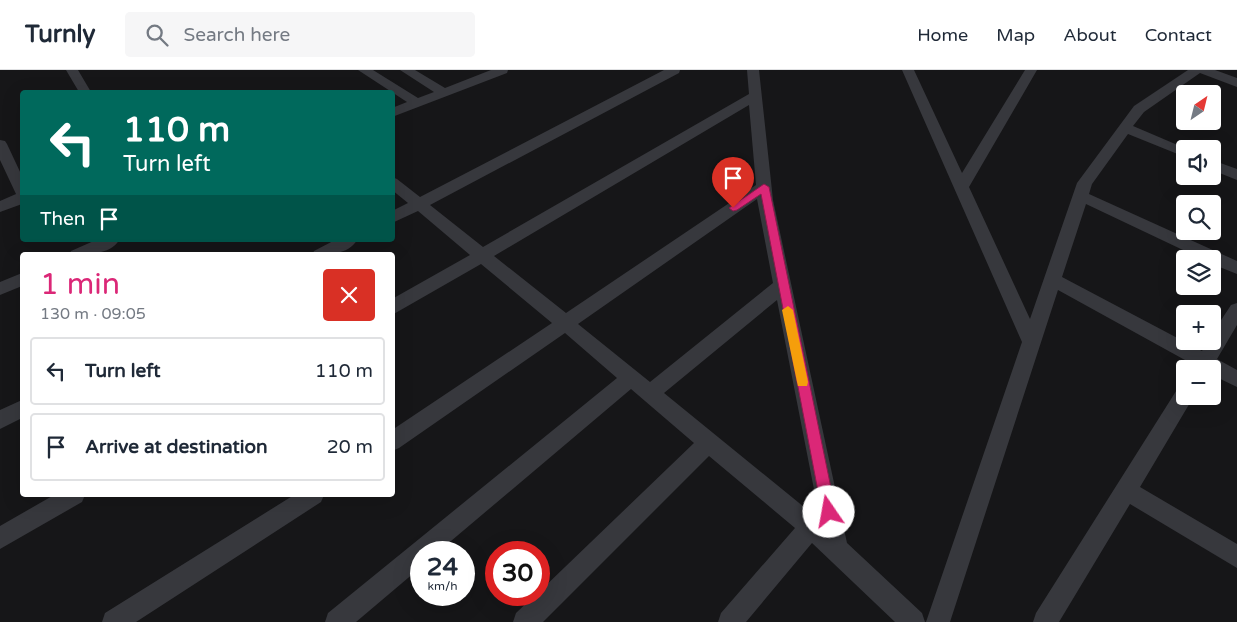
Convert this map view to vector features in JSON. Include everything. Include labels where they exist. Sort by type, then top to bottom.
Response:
[{"type":"street","points":[[72,70],[83,90]]},
{"type":"street","points":[[364,70],[417,103]]},
{"type":"street","points":[[406,70],[443,92]]},
{"type":"street","points":[[395,112],[502,70]]},
{"type":"street","points":[[395,216],[674,70]]},
{"type":"street","points":[[753,70],[764,187],[782,285],[837,549]]},
{"type":"street","points":[[908,70],[1032,344]]},
{"type":"street","points":[[961,187],[1031,70]]},
{"type":"street","points":[[938,622],[1086,183],[1139,109],[1197,70]]},
{"type":"street","points":[[1203,70],[1237,83]]},
{"type":"street","points":[[395,306],[756,96]]},
{"type":"street","points":[[1125,128],[1176,149]]},
{"type":"street","points":[[0,144],[20,187]]},
{"type":"street","points":[[1221,168],[1237,175]]},
{"type":"street","points":[[395,184],[837,549],[913,622]]},
{"type":"street","points":[[395,440],[764,187]]},
{"type":"street","points":[[1081,196],[1237,268]]},
{"type":"street","points":[[0,207],[20,199]]},
{"type":"street","points":[[84,252],[106,242]]},
{"type":"street","points":[[326,252],[345,242]]},
{"type":"street","points":[[0,289],[20,280]]},
{"type":"street","points":[[1053,280],[1194,360]]},
{"type":"street","points":[[650,393],[782,285]]},
{"type":"street","points":[[1206,360],[1237,310]]},
{"type":"street","points":[[1221,372],[1237,378]]},
{"type":"street","points":[[337,622],[631,378]]},
{"type":"street","points":[[1045,622],[1178,405]]},
{"type":"street","points":[[0,420],[20,409]]},
{"type":"street","points":[[525,622],[708,442]]},
{"type":"street","points":[[1126,490],[1237,557]]},
{"type":"street","points":[[0,538],[71,497]]},
{"type":"street","points":[[114,622],[310,497]]},
{"type":"street","points":[[730,622],[810,527]]},
{"type":"slow traffic","points":[[788,310],[802,382]]},
{"type":"route","points":[[733,208],[764,187],[765,200],[829,512]]}]
